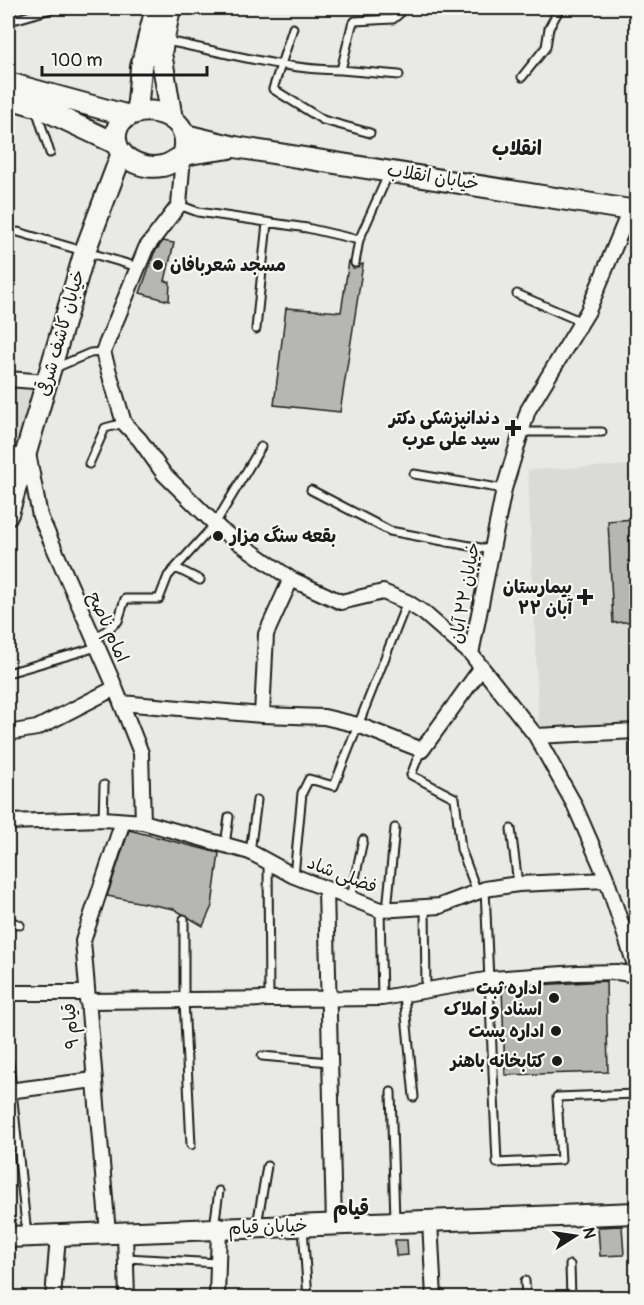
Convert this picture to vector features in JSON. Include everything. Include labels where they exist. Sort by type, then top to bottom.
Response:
[{"type":"main road","points":[[120,149],[116,133],[121,123],[133,114],[141,67],[156,8]]},
{"type":"main road","points":[[170,8],[161,53],[172,119]]},
{"type":"main road","points":[[141,67],[143,73],[155,77],[163,68]]},
{"type":"main road","points":[[8,83],[133,114],[156,112],[172,119],[185,135],[186,146],[183,156]]},
{"type":"main road","points":[[8,98],[36,106],[120,149],[130,160],[146,167],[164,166],[183,156],[235,147]]},
{"type":"main road","points":[[185,135],[235,147]]},
{"type":"main road","name":"خیابان انقلاب","points":[[235,147],[390,170],[634,212]]},
{"type":"main road","name":"خیابان کاشف شرقی","points":[[8,514],[20,454],[48,376],[120,149]]},
{"type":"main road","name":"خیابان قیام","points":[[17,1237],[636,1213]]},
{"type":"street","points":[[183,156],[179,205],[146,248],[103,352],[124,423],[140,440],[164,474],[215,524],[291,579],[341,602],[383,592],[407,602],[424,613],[471,654]]},
{"type":"street","name":"خیابان ۲۲ آبان","points":[[634,212],[582,322],[528,410],[504,489],[471,654],[536,736],[574,804],[607,880],[636,968]]},
{"type":"street","points":[[8,379],[48,376]]},
{"type":"street","name":"امام ناصح","points":[[20,454],[40,516],[141,753],[143,822]]},
{"type":"street","points":[[262,715],[266,634],[291,579]]},
{"type":"street","points":[[121,703],[262,715],[324,717],[358,724],[422,750],[482,667]]},
{"type":"street","points":[[8,732],[37,729],[115,688]]},
{"type":"street","points":[[536,736],[635,731]]},
{"type":"street","name":"فضلی شاد","points":[[8,822],[103,819],[143,822],[250,852],[294,876],[383,909],[440,906],[481,890],[518,884],[607,880]]},
{"type":"street","name":"قیام ۹","points":[[123,821],[83,941],[94,1080],[117,1233],[126,1258],[127,1298]]},
{"type":"street","points":[[326,889],[334,1225]]},
{"type":"street","points":[[8,993],[183,1000],[328,1000],[382,998],[491,979],[597,973],[636,975]]},
{"type":"street","points":[[10,1091],[94,1080]]},
{"type":"street","points":[[430,1221],[434,1298]]},
{"type":"street","points":[[216,1229],[217,1298]]},
{"type":"street","points":[[53,1298],[58,1236]]},
{"type":"lane","points":[[8,16],[17,19],[55,8]]},
{"type":"lane","points":[[522,76],[546,47],[549,28],[560,8]]},
{"type":"lane","points":[[341,70],[355,21],[393,19],[399,14]]},
{"type":"lane","points":[[292,28],[273,89],[323,120],[370,133]]},
{"type":"lane","points":[[164,41],[280,63],[297,69],[399,75]]},
{"type":"lane","points":[[36,106],[50,153]]},
{"type":"lane","points":[[355,263],[359,240],[390,170]]},
{"type":"lane","points":[[179,205],[198,212],[307,228],[359,240]]},
{"type":"lane","points":[[256,329],[267,223]]},
{"type":"lane","points":[[18,231],[138,267]]},
{"type":"lane","points":[[517,294],[582,322]]},
{"type":"lane","points":[[48,376],[90,353],[103,352]]},
{"type":"lane","points":[[88,465],[105,428],[124,423]]},
{"type":"lane","points":[[520,432],[602,432]]},
{"type":"lane","points":[[8,673],[96,644],[118,621],[125,599],[159,599],[168,576],[215,524],[261,447]]},
{"type":"lane","points":[[414,474],[504,489]]},
{"type":"lane","points":[[311,490],[390,531],[491,550]]},
{"type":"lane","points":[[176,568],[200,580]]},
{"type":"lane","points":[[294,876],[302,793],[309,779],[334,786],[407,602]]},
{"type":"lane","points":[[635,731],[636,809]]},
{"type":"lane","points":[[422,750],[411,775],[455,798],[462,849],[481,890],[491,979],[497,1163],[561,1160],[557,1097],[636,1094]]},
{"type":"lane","points":[[103,819],[104,785]]},
{"type":"lane","points":[[250,852],[257,800]]},
{"type":"lane","points":[[225,845],[229,817]]},
{"type":"lane","points":[[382,998],[383,909],[395,828]]},
{"type":"lane","points":[[511,829],[518,884]]},
{"type":"lane","points":[[351,898],[363,840]]},
{"type":"lane","points":[[268,862],[269,1000]]},
{"type":"lane","points":[[425,907],[426,992]]},
{"type":"lane","points":[[184,919],[183,1000],[191,1145]]},
{"type":"lane","points":[[8,920],[20,925]]},
{"type":"lane","points":[[404,995],[414,1097]]},
{"type":"lane","points":[[262,1056],[329,1062]]},
{"type":"lane","points":[[9,1062],[17,1237]]},
{"type":"lane","points":[[391,1092],[395,1222]]},
{"type":"lane","points":[[257,1228],[267,1166]]},
{"type":"lane","points":[[216,1229],[219,1191]]},
{"type":"lane","points":[[303,1226],[308,1298]]},
{"type":"lane","points":[[126,1258],[218,1263]]},
{"type":"lane","points":[[570,1265],[571,1298]]},
{"type":"lane","points":[[525,1281],[526,1298]]},
{"type":"shaded area","points":[[8,384],[34,386],[16,453],[8,452]]},
{"type":"shaded area","name":"بیمارستان ۲۲ آبان","points":[[636,465],[636,723],[539,728],[528,470]]},
{"type":"building","name":"مسجد شعربافان","points":[[163,241],[174,243],[165,281],[170,282],[169,301],[140,293],[154,253]]},
{"type":"building","points":[[349,261],[353,268],[363,264],[340,412],[274,405],[286,308],[341,312]]},
{"type":"building","points":[[634,519],[636,621],[613,623],[608,521]]},
{"type":"building","points":[[129,830],[219,853],[212,906],[203,926],[174,909],[107,896]]},
{"type":"building","points":[[606,981],[608,1072],[505,1075],[502,987]]},
{"type":"building","points":[[622,1226],[624,1255],[600,1256],[598,1227]]},
{"type":"building","points":[[395,1240],[407,1240],[408,1255],[396,1256]]},
{"type":"place","name":"مسجد شعربافان","points":[[158,265]]},
{"type":"place","name":"دندانپزشکی دکتر سید علی عرب","points":[[513,428]]},
{"type":"place","name":"بقعه سنگ مزار","points":[[218,536]]},
{"type":"place","name":"بیمارستان ۲۲ آبان","points":[[585,597]]},
{"type":"place","name":"اداره ثبت اسناد و املاک","points":[[554,998]]},
{"type":"place","name":"اداره پست","points":[[556,1031]]},
{"type":"place","name":"کتابخانه باهنر","points":[[557,1061]]},
{"type":"district","name":"انقلاب","points":[[517,148]]},
{"type":"district","name":"قیام","points":[[351,1208]]}]
